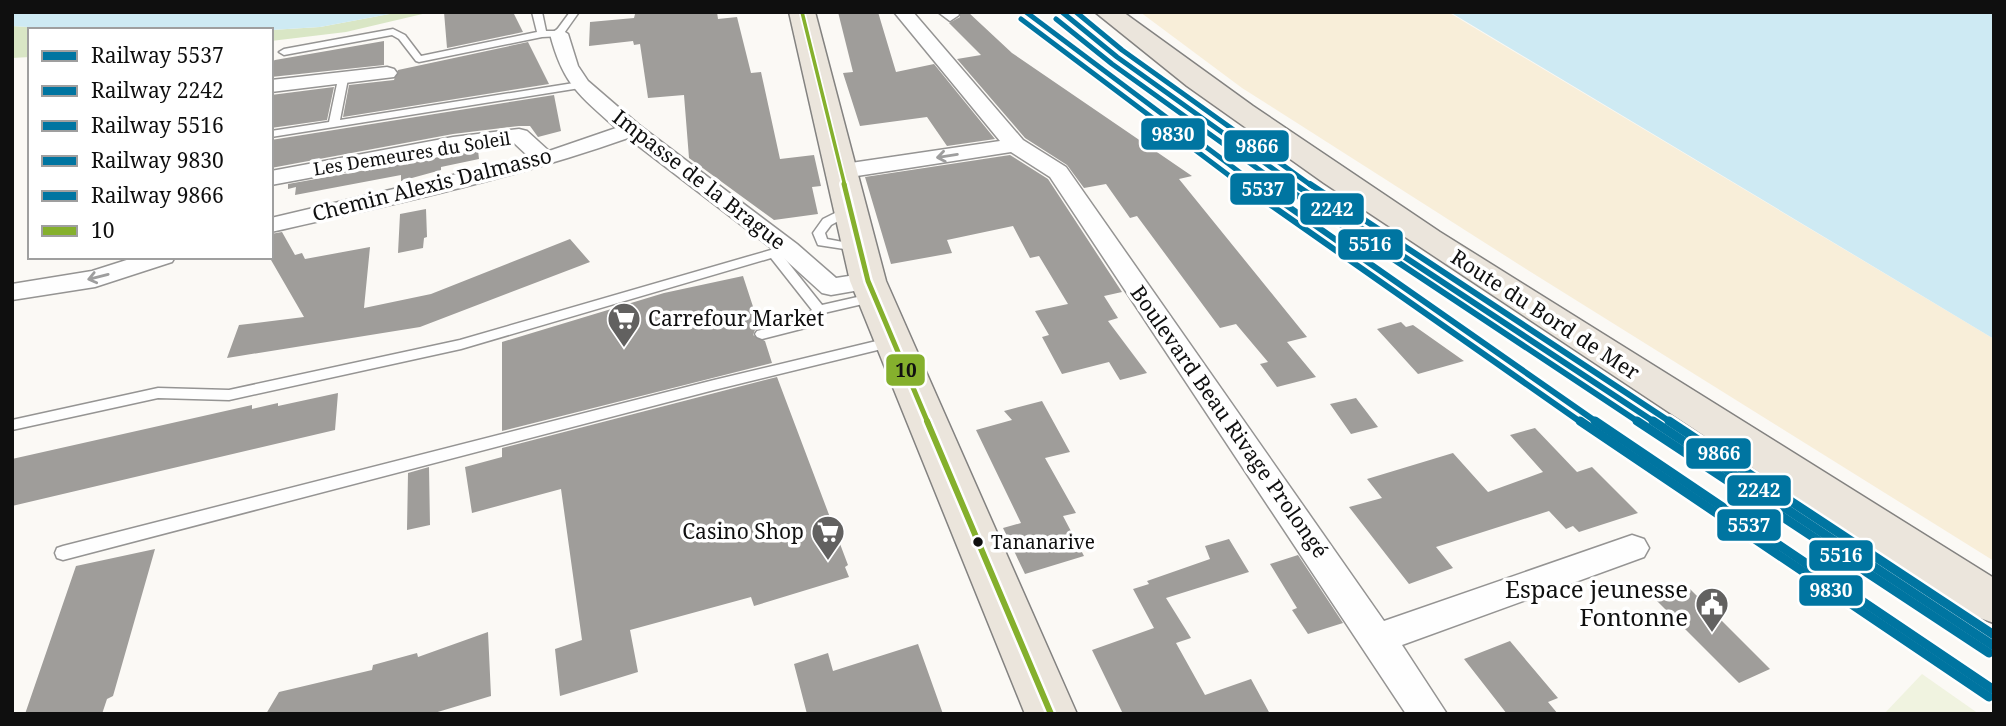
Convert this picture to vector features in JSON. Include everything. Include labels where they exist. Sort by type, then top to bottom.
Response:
[{"type":"main road","points":[[802,12],[868,276],[893,342],[1051,714]]},
{"type":"main road","name":"Route du Bord de Mer","points":[[1107,12],[1196,81],[1325,171],[1610,358],[1994,603]]},
{"type":"street","name":"Boulevard Beau Rivage Prolongé","points":[[903,12],[1015,145],[1058,172],[1379,638],[1428,714]]},
{"type":"street","name":"Impasse de la Brague","points":[[550,34],[580,85],[631,130],[781,251],[831,287],[868,276]]},
{"type":"street","points":[[273,86],[387,73]]},
{"type":"street","name":"Chemin Alexis Dalmasso","points":[[273,225],[438,188],[544,160],[631,130]]},
{"type":"street","name":"Les Demeures du Soleil","points":[[273,178],[453,144],[519,136],[544,160]]},
{"type":"street","points":[[844,172],[1015,145]]},
{"type":"street","points":[[12,292],[95,279],[157,259]]},
{"type":"street","points":[[1379,638],[1632,548]]},
{"type":"lane","points":[[537,12],[550,34]]},
{"type":"lane","points":[[284,52],[393,33],[402,37],[419,59],[550,34],[575,12]]},
{"type":"lane","points":[[334,124],[343,79]]},
{"type":"lane","points":[[273,134],[580,85]]},
{"type":"lane","points":[[12,425],[158,393],[229,395],[461,344],[781,251],[819,310]]},
{"type":"lane","points":[[762,334],[808,323],[819,310],[868,276]]},
{"type":"lane","points":[[63,554],[700,388],[893,342]]},
{"type":"green space","points":[[400,12],[431,12],[346,32],[273,41],[273,30],[320,27]]},
{"type":"green space","points":[[12,26],[44,28],[28,28],[28,57],[12,58]]},
{"type":"green space","points":[[1922,674],[1979,714],[1884,714]]},
{"type":"sand","points":[[1140,12],[1448,12],[1994,339],[1994,561],[1242,88]]},
{"type":"water","points":[[12,12],[400,12],[320,27],[273,30],[12,26]]},
{"type":"water","points":[[1450,12],[1994,12],[1994,339]]},
{"type":"building","points":[[444,12],[513,12],[523,32],[447,48]]},
{"type":"building","points":[[717,12],[718,19],[737,17],[751,73],[761,72],[780,159],[814,155],[821,186],[812,187],[818,214],[774,220],[689,158],[684,95],[648,98],[640,44],[634,45],[633,41],[589,46],[590,22],[634,18],[635,14]]},
{"type":"building","points":[[838,12],[878,12],[896,72],[934,64],[995,139],[947,146],[927,117],[860,126],[843,73],[853,72]]},
{"type":"building","points":[[960,12],[968,12],[1012,53],[1192,176],[1179,179],[1307,337],[1287,342],[1316,377],[1277,387],[1260,364],[1268,362],[1236,324],[1220,328],[1137,216],[1130,218],[1106,184],[1084,188],[1067,165],[1025,138],[957,59],[981,55],[949,23],[960,17]]},
{"type":"building","points":[[384,41],[384,65],[273,77],[275,60]]},
{"type":"building","points":[[528,42],[549,84],[343,117],[349,85],[394,80],[398,70]]},
{"type":"building","points":[[334,87],[327,120],[273,128],[273,95]]},
{"type":"building","points":[[554,95],[561,131],[538,137],[530,126],[519,126],[453,134],[273,168],[273,140]]},
{"type":"building","points":[[478,150],[479,159],[441,167],[441,170],[401,181],[401,175],[295,195],[296,187],[288,189],[288,184]]},
{"type":"building","points":[[1010,155],[1048,179],[1122,292],[1104,296],[1118,318],[1108,321],[1147,373],[1120,380],[1109,362],[1062,374],[1042,337],[1049,335],[1035,311],[1068,304],[1039,256],[1030,258],[1013,226],[947,240],[952,253],[891,264],[865,177]]},
{"type":"building","points":[[426,209],[427,237],[424,238],[423,248],[398,253],[400,214]]},
{"type":"building","points":[[282,232],[295,255],[302,253],[305,259],[370,247],[364,308],[431,294],[570,239],[590,262],[420,327],[227,358],[239,325],[304,317],[271,260],[273,234]]},
{"type":"building","name":"Carrefour Market","points":[[743,276],[760,328],[755,330],[753,335],[765,341],[772,363],[502,431],[502,342],[664,293]]},
{"type":"building","points":[[1401,322],[1406,327],[1413,325],[1464,361],[1418,374],[1377,329]]},
{"type":"building","points":[[777,377],[848,565],[845,567],[849,577],[754,606],[751,597],[630,630],[638,672],[560,696],[555,649],[582,640],[561,489],[472,513],[465,467],[502,457],[502,448]]},
{"type":"building","points":[[338,393],[335,430],[12,506],[12,459],[252,405],[252,409],[278,403],[278,406]]},
{"type":"building","points":[[1356,398],[1378,427],[1351,434],[1330,404]]},
{"type":"building","points":[[1042,401],[1070,452],[1045,458],[1076,513],[1063,516],[1084,556],[1025,574],[1003,528],[1021,523],[976,430],[1012,420],[1004,411]]},
{"type":"building","points":[[1535,428],[1577,472],[1592,467],[1638,513],[1579,532],[1573,526],[1566,529],[1549,511],[1436,547],[1453,568],[1409,584],[1349,507],[1382,498],[1367,479],[1453,453],[1488,492],[1543,472],[1510,435]]},
{"type":"building","points":[[429,467],[430,525],[407,530],[408,473]]},
{"type":"building","points":[[1229,539],[1249,572],[1166,598],[1191,638],[1176,643],[1205,695],[1251,679],[1270,714],[1123,714],[1092,650],[1154,628],[1133,589],[1149,584],[1147,581],[1210,559],[1205,546]]},
{"type":"building","points":[[155,549],[113,696],[107,699],[102,714],[25,714],[76,566]]},
{"type":"building","points":[[1298,555],[1343,623],[1308,634],[1292,610],[1297,608],[1270,564]]},
{"type":"building","name":"Espace jeunesse Fontonne","points":[[1687,586],[1770,669],[1739,683],[1655,599]]},
{"type":"building","points":[[488,632],[491,696],[431,714],[266,714],[279,692],[372,670],[373,665],[417,653],[418,657]]},
{"type":"building","points":[[1510,641],[1558,698],[1548,702],[1558,714],[1507,714],[1464,659]]},
{"type":"building","points":[[918,644],[943,714],[807,714],[794,664],[828,653],[833,671]]},
{"type":"rail line","name":"5537","points":[[1026,12],[1144,102],[1383,275],[1994,690]]},
{"type":"rail line","name":"2242","points":[[1062,12],[1117,57],[1299,187],[1994,646]]},
{"type":"rail line","name":"9866","points":[[1076,12],[1122,50],[1304,180],[1994,635]]},
{"type":"rail line","name":"9830","points":[[1021,19],[1139,109],[1378,282],[1989,697]]},
{"type":"rail line","name":"5516","points":[[1056,19],[1112,64],[1294,194],[1989,653]]},
{"type":"transit line","name":"10","points":[[802,12],[868,281],[1051,714]]},
{"type":"place","name":"Carrefour Market","points":[[624,349]]},
{"type":"place","name":"Tananarive","points":[[978,542]]},
{"type":"place","name":"Casino Shop","points":[[828,562]]},
{"type":"place","name":"Espace jeunesse Fontonne","points":[[1712,634]]}]
